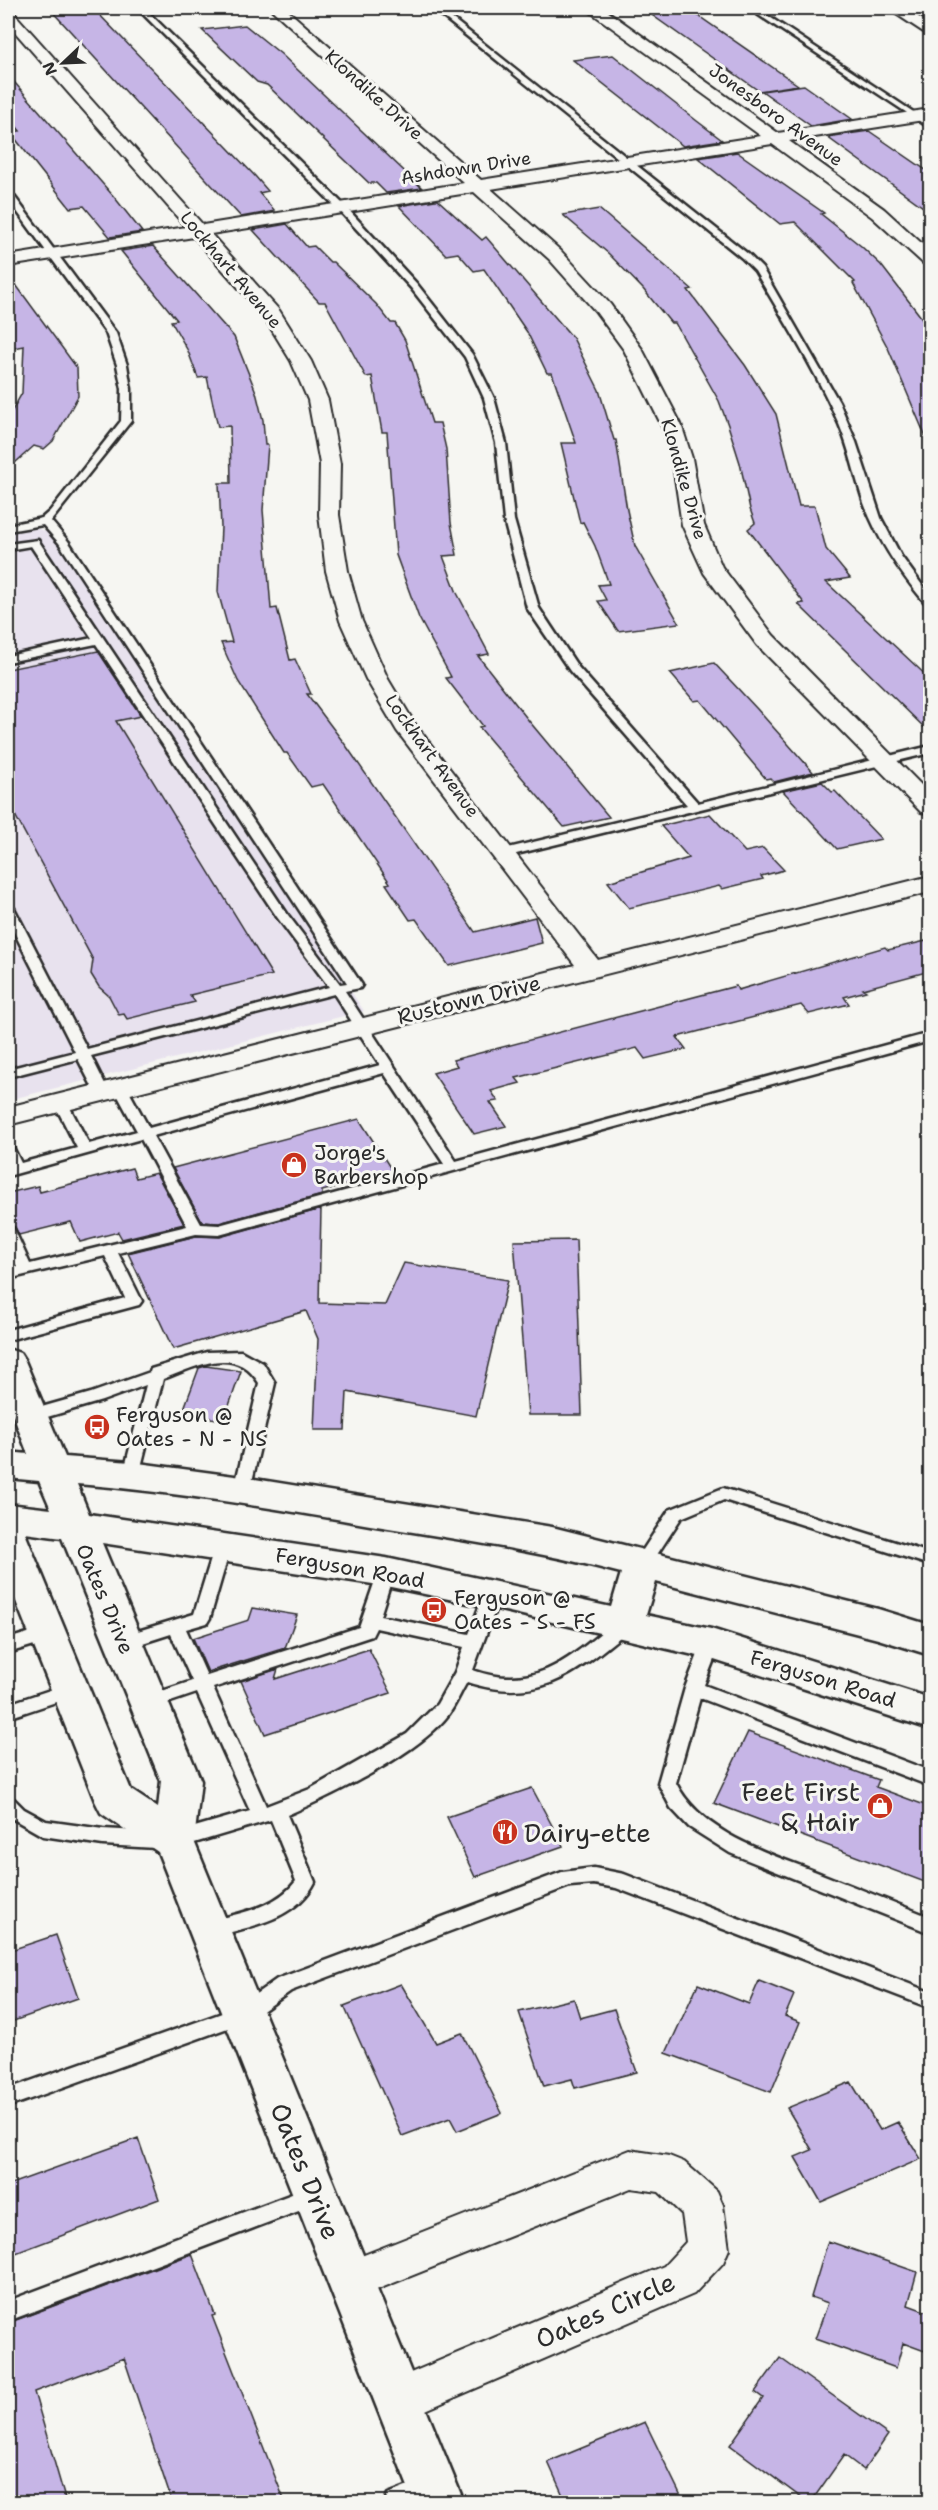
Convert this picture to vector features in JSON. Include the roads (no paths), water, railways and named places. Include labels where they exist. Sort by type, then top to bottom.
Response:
[{"type":"main road","name":"Oates Drive","points":[[8,1361],[50,1468],[181,1781],[174,1841],[398,2400],[422,2497]]},
{"type":"main road","points":[[8,1465],[131,1475],[242,1490],[552,1541],[878,1624],[930,1640]]},
{"type":"main road","name":"Ferguson Road","points":[[8,1517],[223,1546],[386,1572],[492,1594],[711,1644],[930,1713]]},
{"type":"main road","points":[[8,1536],[14,1571],[48,1634],[115,1801],[174,1841]]},
{"type":"main road","points":[[625,1623],[643,1563]]},
{"type":"street","name":"Klondike Drive","points":[[277,8],[555,255],[603,308],[633,349],[671,424],[681,458],[693,525],[712,568],[765,640],[930,807]]},
{"type":"street","name":"Jonesboro Avenue","points":[[594,8],[878,213],[930,260]]},
{"type":"street","points":[[894,8],[930,30]]},
{"type":"street","name":"Lockhart Avenue","points":[[8,15],[272,314],[301,361],[318,400],[330,464],[329,515],[337,571],[351,621],[377,679],[405,726],[592,970]]},
{"type":"street","name":"Ashdown Drive","points":[[8,261],[923,115]]},
{"type":"street","name":"Rustown Drive","points":[[9,1113],[61,1103],[930,884]]},
{"type":"street","name":"Oates Circle","points":[[351,2280],[630,2169],[669,2175],[702,2205],[708,2249],[679,2280],[398,2400]]},
{"type":"lane","points":[[140,8],[342,208],[414,285],[469,356],[489,398],[501,443],[509,520],[533,608],[574,669],[694,806]]},
{"type":"lane","points":[[435,8],[745,256],[759,270],[830,394],[845,426],[871,508],[896,558],[905,573],[930,602]]},
{"type":"lane","points":[[752,8],[923,115],[930,126]]},
{"type":"lane","points":[[8,194],[111,333],[129,407],[126,421],[64,504],[45,520],[8,528]]},
{"type":"lane","points":[[8,1073],[355,985],[63,541],[45,520]]},
{"type":"lane","points":[[8,547],[34,542],[283,917],[363,1026],[452,1166]]},
{"type":"lane","points":[[8,659],[100,640]]},
{"type":"lane","points":[[504,853],[930,750]]},
{"type":"lane","points":[[8,908],[82,1055],[146,1134],[196,1228]]},
{"type":"lane","points":[[8,1274],[196,1228],[219,1230],[930,1037]]},
{"type":"lane","points":[[8,1150],[12,1170],[389,1067]]},
{"type":"lane","points":[[61,1103],[85,1150]]},
{"type":"lane","points":[[8,1231],[25,1269]]},
{"type":"lane","points":[[8,1335],[134,1301],[109,1249]]},
{"type":"lane","points":[[30,1416],[96,1397],[157,1373],[207,1357],[241,1356],[257,1367],[267,1383],[242,1490]]},
{"type":"lane","points":[[131,1475],[157,1373]]},
{"type":"lane","points":[[643,1563],[675,1514],[723,1494],[930,1559]]},
{"type":"lane","points":[[124,1642],[201,1618],[223,1546]]},
{"type":"lane","points":[[147,1703],[366,1631],[386,1572]]},
{"type":"lane","points":[[8,1804],[17,1814],[43,1828],[103,1838],[174,1841],[268,1813],[316,1794],[412,1739],[443,1710],[463,1673],[492,1594]]},
{"type":"lane","points":[[369,1620],[474,1642]]},
{"type":"lane","points":[[463,1673],[498,1683],[520,1684],[548,1680],[571,1667],[625,1623]]},
{"type":"lane","points":[[176,1626],[202,1685],[306,1882],[298,1895],[281,1907],[209,1930]]},
{"type":"lane","points":[[8,1646],[48,1634]]},
{"type":"lane","points":[[711,1644],[694,1688],[667,1783],[677,1803],[696,1822],[737,1848],[930,1924]]},
{"type":"lane","points":[[694,1688],[930,1779]]},
{"type":"lane","points":[[8,1711],[71,1690]]},
{"type":"lane","points":[[8,2098],[243,2014],[284,1985],[569,1878],[594,1875],[617,1880],[930,2000]]},
{"type":"lane","points":[[8,2311],[316,2195]]},
{"type":"place","name":"Jorge's Barbershop","points":[[294,1165]]},
{"type":"place","name":"Ferguson @ Oates - N - NS","points":[[97,1427]]},
{"type":"place","name":"Ferguson @ Oates - S - FS","points":[[434,1610]]},
{"type":"place","name":"Feet First & Hair","points":[[880,1806]]},
{"type":"place","name":"Dairy-ette","points":[[505,1832]]}]
